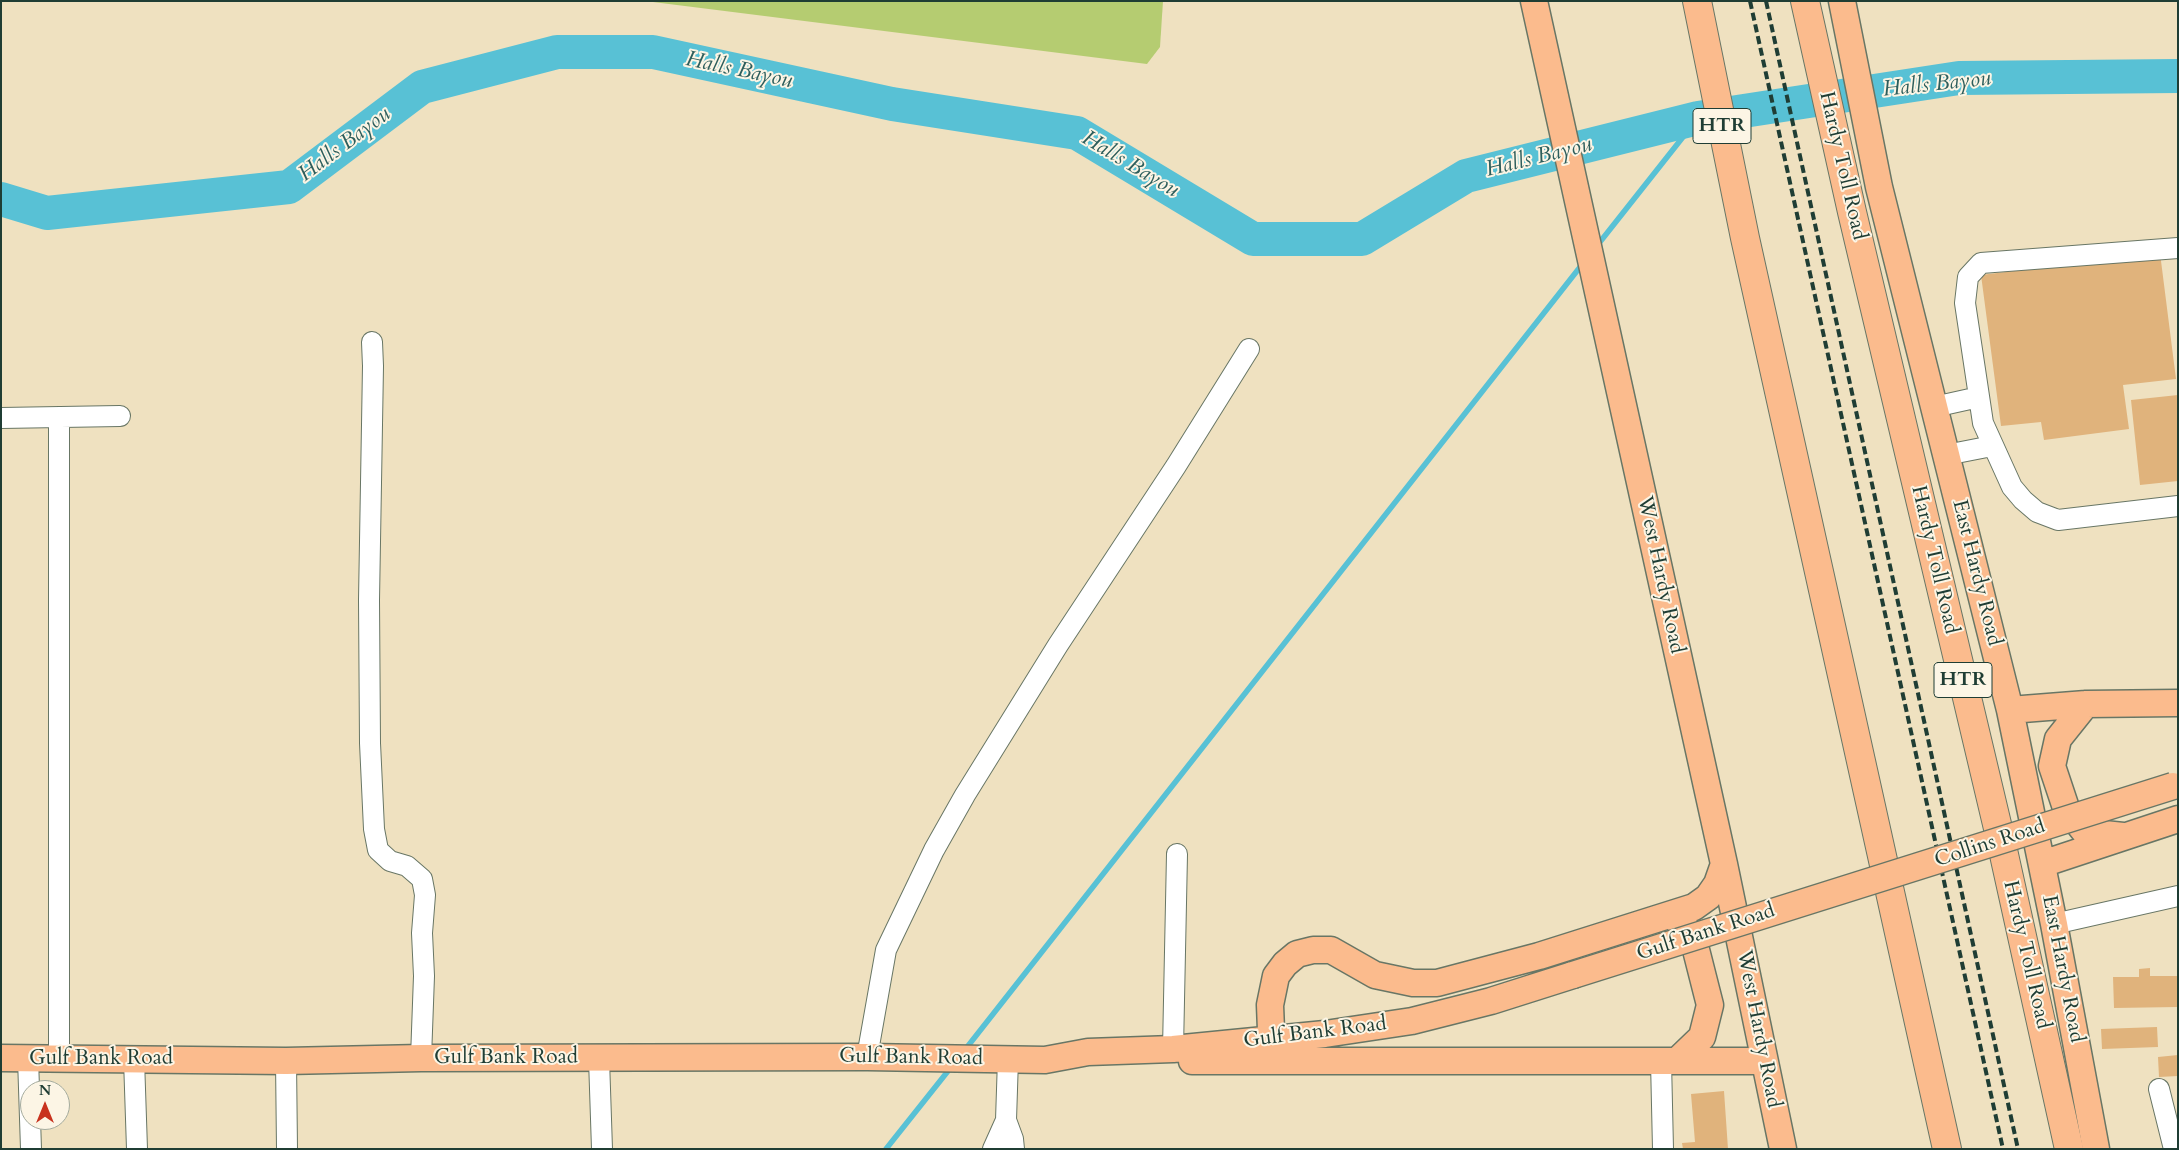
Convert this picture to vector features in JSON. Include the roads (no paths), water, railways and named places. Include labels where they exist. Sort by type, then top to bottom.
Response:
[{"type":"highway","name":"Hardy Toll Road","points":[[1805,1],[1852,212],[1998,832],[2069,1149]]},
{"type":"highway","name":"HTR","points":[[1698,7],[1745,238],[1947,1149]]},
{"type":"main road","name":"West Hardy Road","points":[[1534,1],[1724,864],[1782,1149]]},
{"type":"main road","name":"East Hardy Road","points":[[1842,1],[1879,187],[2010,710],[2054,924],[2096,1149]]},
{"type":"main road","points":[[2010,710],[2086,704],[2178,703]]},
{"type":"main road","points":[[2086,704],[2058,739],[2052,766],[2066,808],[2085,832],[2123,836]]},
{"type":"main road","name":"Collins Road","points":[[1802,903],[2175,785]]},
{"type":"main road","points":[[2042,864],[2178,819]]},
{"type":"main road","points":[[1271,1050],[1270,1005],[1276,976],[1285,964],[1297,954],[1331,950],[1375,974],[1413,983],[1437,983],[1539,956],[1694,907],[1708,897],[1717,884],[1724,864]]},
{"type":"main road","name":"Gulf Bank Road","points":[[1,1058],[286,1061],[421,1058],[867,1057],[1045,1060],[1088,1052],[1173,1049],[1271,1050],[1325,1034],[1412,1021],[1491,1001],[1802,903]]},
{"type":"main road","points":[[1662,917],[1681,922],[1692,934],[1710,1005],[1702,1038],[1669,1061]]},
{"type":"main road","points":[[1045,1060],[1271,1050],[1669,1061],[1764,1061]]},
{"type":"street","points":[[2178,248],[1981,263],[1968,277],[1964,303],[1983,423],[2012,487],[2023,500],[2037,512],[2058,520],[2178,506]]},
{"type":"street","points":[[372,342],[369,610],[370,743],[374,830],[378,850],[390,861],[407,866],[422,879],[425,895],[422,933],[424,976],[421,1058]]},
{"type":"street","points":[[867,1057],[886,950],[934,850],[965,795],[1058,645],[1176,466],[1249,349]]},
{"type":"street","points":[[1934,407],[1979,396]]},
{"type":"street","points":[[1,418],[120,416]]},
{"type":"street","points":[[58,1058],[59,417]]},
{"type":"street","points":[[1946,455],[1992,446]]},
{"type":"street","points":[[1173,1049],[1177,854]]},
{"type":"street","points":[[2054,924],[2178,896]]},
{"type":"street","points":[[28,1058],[32,1149]]},
{"type":"street","points":[[134,1059],[137,1149]]},
{"type":"street","points":[[599,1059],[602,1149]]},
{"type":"street","points":[[1000,1059],[1006,1120],[1013,1139],[1014,1149]]},
{"type":"street","points":[[286,1061],[287,1149]]},
{"type":"street","points":[[1663,1149],[1669,1061]]},
{"type":"street","points":[[2159,1089],[2174,1149]]},
{"type":"street","points":[[993,1149],[1006,1120]]},
{"type":"waterway","name":"Halls Bayou","points":[[1,199],[47,213],[289,187],[422,87],[557,52],[653,52],[892,104],[1077,133],[1253,239],[1362,239],[1466,176],[1698,118],[1959,78],[2178,76]]},
{"type":"waterway","points":[[1596,247],[1698,118]]},
{"type":"waterway","points":[[964,1051],[1584,262]]},
{"type":"waterway","points":[[886,1149],[952,1066]]},
{"type":"railway","points":[[1750,1],[2003,1149]]},
{"type":"railway","points":[[1766,1],[2018,1149]]}]
